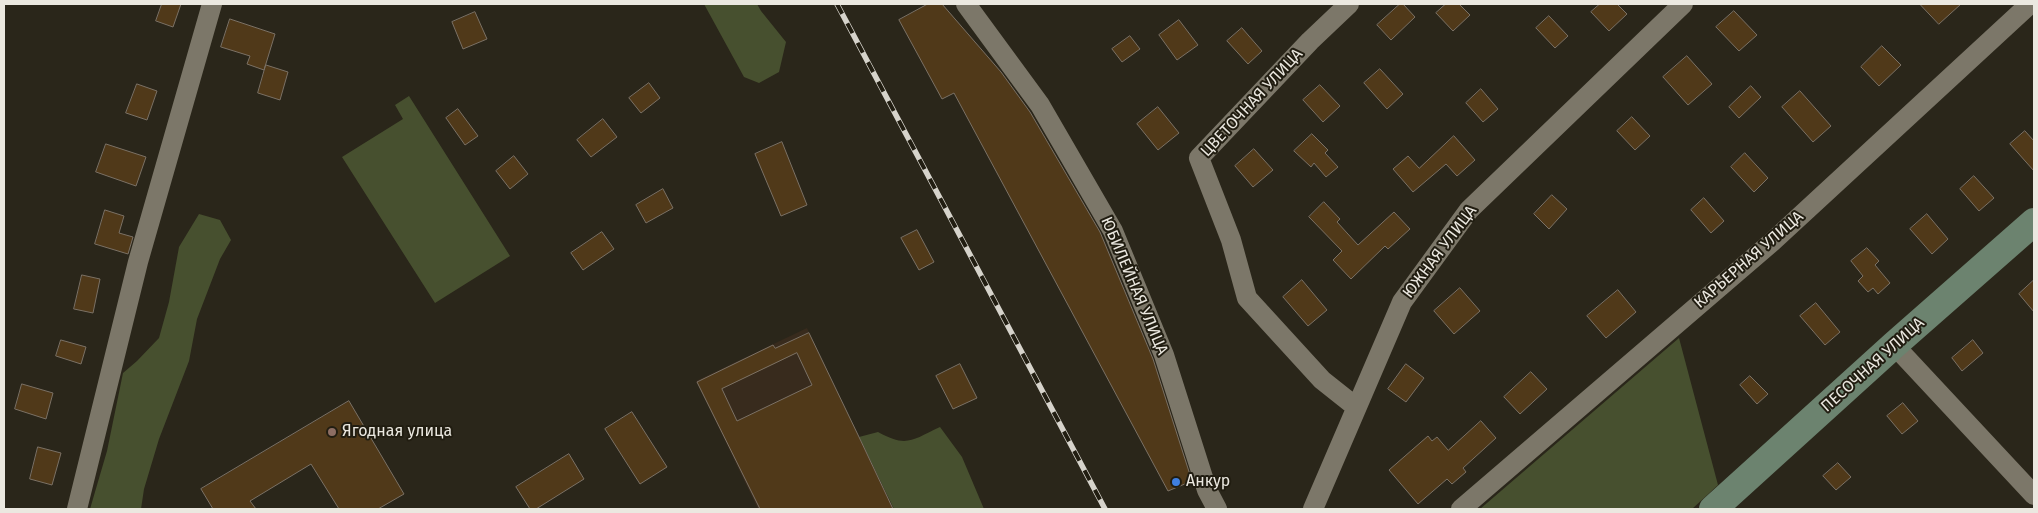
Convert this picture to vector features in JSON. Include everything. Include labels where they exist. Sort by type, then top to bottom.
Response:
[{"type":"street","points":[[77,509],[138,262],[212,4]]},
{"type":"street","name":"ЮБИЛЕЙНАЯ УЛИЦА","points":[[967,4],[1040,105],[1113,231],[1164,355],[1207,490],[1217,509]]},
{"type":"street","name":"ЦВЕТОЧНАЯ УЛИЦА","points":[[1349,4],[1310,41],[1199,158],[1231,240],[1247,298],[1322,380],[1356,407]]},
{"type":"street","name":"ЮЖНАЯ УЛИЦА","points":[[1313,509],[1402,302],[1469,210],[1683,4]]},
{"type":"street","name":"КАРЬЕРНАЯ УЛИЦА","points":[[1461,509],[1772,242],[2030,4]]},
{"type":"street","name":"ПЕСОЧНАЯ УЛИЦА","points":[[1713,509],[1894,345],[2034,222]]},
{"type":"street","points":[[1894,345],[2034,495]]},
{"type":"shaded area","points":[[807,328],[894,509],[758,509],[696,381]]},
{"type":"green space","points":[[704,4],[757,4],[786,42],[779,72],[759,83],[744,77]]},
{"type":"green space","points":[[409,96],[510,256],[435,303],[342,157],[403,119],[395,105]]},
{"type":"green space","points":[[199,214],[220,220],[231,240],[220,259],[197,319],[189,361],[159,439],[144,489],[141,509],[90,509],[107,451],[123,373],[159,338],[169,302],[179,247]]},
{"type":"green space","points":[[1679,338],[1718,485],[1692,509],[1480,509]]},
{"type":"green space","points":[[940,427],[962,457],[984,509],[894,509],[859,437],[878,432],[903,441],[916,439]]},
{"type":"building","points":[[162,4],[181,4],[173,27],[156,21]]},
{"type":"building","points":[[928,4],[942,4],[1001,72],[1030,112],[1100,232],[1153,359],[1192,481],[1168,491],[954,93],[942,99],[899,20]]},
{"type":"building","points":[[1400,4],[1403,4],[1415,17],[1391,40],[1377,25]]},
{"type":"building","points":[[1446,4],[1459,4],[1470,15],[1453,31],[1436,13]]},
{"type":"building","points":[[1600,4],[1617,4],[1627,14],[1609,31],[1591,12]]},
{"type":"building","points":[[1920,4],[1961,4],[1939,24]]},
{"type":"building","points":[[1734,11],[1757,35],[1739,51],[1716,27]]},
{"type":"building","points":[[475,12],[487,39],[463,49],[452,22]]},
{"type":"building","points":[[1549,16],[1568,36],[1555,48],[1536,28]]},
{"type":"building","points":[[230,19],[275,34],[264,70],[247,64],[250,56],[221,47]]},
{"type":"building","points":[[1179,20],[1198,45],[1177,60],[1159,35]]},
{"type":"building","points":[[1242,28],[1262,51],[1248,64],[1227,41]]},
{"type":"building","points":[[1130,36],[1140,49],[1122,62],[1112,49]]},
{"type":"building","points":[[1882,46],[1901,65],[1879,86],[1861,67]]},
{"type":"building","points":[[1687,56],[1712,84],[1688,105],[1663,77]]},
{"type":"building","points":[[266,65],[288,72],[280,100],[258,93]]},
{"type":"building","points":[[1380,69],[1403,94],[1387,109],[1364,83]]},
{"type":"building","points":[[649,83],[660,98],[641,113],[629,98]]},
{"type":"building","points":[[137,84],[157,91],[147,120],[126,113]]},
{"type":"building","points":[[1320,85],[1340,106],[1323,122],[1303,100]]},
{"type":"building","points":[[1751,86],[1761,97],[1739,118],[1729,107]]},
{"type":"building","points":[[1481,89],[1498,109],[1483,122],[1466,103]]},
{"type":"building","points":[[1800,91],[1831,126],[1813,142],[1782,107]]},
{"type":"building","points":[[1158,107],[1179,133],[1158,150],[1137,124]]},
{"type":"building","points":[[458,109],[478,136],[465,145],[446,118]]},
{"type":"building","points":[[1632,117],[1650,136],[1635,150],[1617,131]]},
{"type":"building","points":[[603,119],[617,137],[591,157],[577,140]]},
{"type":"building","points":[[2025,131],[2034,141],[2034,171],[2010,144]]},
{"type":"building","points":[[1312,134],[1328,150],[1325,153],[1338,167],[1326,177],[1314,163],[1311,167],[1294,151]]},
{"type":"building","points":[[1454,136],[1475,160],[1457,176],[1446,164],[1413,192],[1393,169],[1408,156],[1419,168]]},
{"type":"building","points":[[782,142],[807,205],[781,216],[755,154]]},
{"type":"building","points":[[106,144],[146,157],[136,186],[96,172]]},
{"type":"building","points":[[1254,149],[1273,170],[1253,187],[1235,166]]},
{"type":"building","points":[[1745,153],[1768,178],[1754,192],[1731,167]]},
{"type":"building","points":[[514,156],[528,174],[510,189],[496,171]]},
{"type":"building","points":[[1974,176],[1994,198],[1979,211],[1960,189]]},
{"type":"building","points":[[663,189],[673,208],[646,223],[636,205]]},
{"type":"building","points":[[1552,195],[1567,209],[1549,229],[1534,214]]},
{"type":"building","points":[[1704,198],[1724,221],[1711,233],[1691,210]]},
{"type":"building","points":[[1324,202],[1340,219],[1337,222],[1358,245],[1394,212],[1410,229],[1388,249],[1385,246],[1351,279],[1333,260],[1342,251],[1309,217]]},
{"type":"building","points":[[105,210],[124,216],[119,233],[133,237],[128,254],[95,244]]},
{"type":"building","points":[[1927,214],[1948,239],[1932,254],[1910,229]]},
{"type":"building","points":[[917,230],[934,262],[919,270],[901,238]]},
{"type":"building","points":[[602,232],[614,249],[583,270],[571,253]]},
{"type":"building","points":[[1867,248],[1879,261],[1875,265],[1890,283],[1878,294],[1873,288],[1868,292],[1858,281],[1863,276],[1851,261]]},
{"type":"building","points":[[82,275],[100,279],[93,313],[74,309]]},
{"type":"building","points":[[1302,280],[1327,310],[1308,326],[1283,297]]},
{"type":"building","points":[[2034,280],[2034,312],[2019,294]]},
{"type":"building","points":[[1460,288],[1480,311],[1454,334],[1434,311]]},
{"type":"building","points":[[1618,290],[1636,312],[1606,338],[1587,316]]},
{"type":"building","points":[[1816,303],[1840,332],[1825,345],[1800,316]]},
{"type":"building","points":[[809,333],[893,509],[760,509],[697,382],[773,345],[775,348]],"holes":[[[797,353],[812,385],[737,421],[722,389]]]},
{"type":"building","points":[[61,340],[86,347],[81,364],[56,356]]},
{"type":"building","points":[[1973,340],[1983,353],[1962,371],[1952,358]]},
{"type":"building","points":[[960,364],[977,398],[953,409],[936,376]]},
{"type":"building","points":[[1406,364],[1424,378],[1406,402],[1388,389]]},
{"type":"building","points":[[1531,372],[1547,389],[1520,414],[1504,397]]},
{"type":"building","points":[[1750,376],[1768,394],[1757,404],[1740,385]]},
{"type":"building","points":[[22,384],[53,393],[46,419],[15,409]]},
{"type":"building","name":"Ягодная улица","points":[[349,401],[404,494],[378,509],[339,509],[311,464],[250,501],[256,509],[213,509],[201,489]]},
{"type":"building","points":[[1903,403],[1918,421],[1902,434],[1887,416]]},
{"type":"building","points":[[632,412],[667,467],[640,484],[605,429]]},
{"type":"building","points":[[1481,421],[1496,438],[1463,468],[1466,472],[1452,484],[1447,479],[1418,504],[1389,470],[1428,436],[1432,441],[1437,437],[1448,450]]},
{"type":"building","points":[[38,447],[61,453],[52,485],[30,479]]},
{"type":"building","points":[[569,454],[584,479],[536,509],[530,509],[516,487]]},
{"type":"building","points":[[1838,463],[1851,477],[1836,490],[1823,476]]},
{"type":"railway","points":[[837,4],[1105,509]]},
{"type":"place","name":"Ягодная улица","points":[[332,432]]},
{"type":"place","name":"Анкур","points":[[1176,482]]}]
